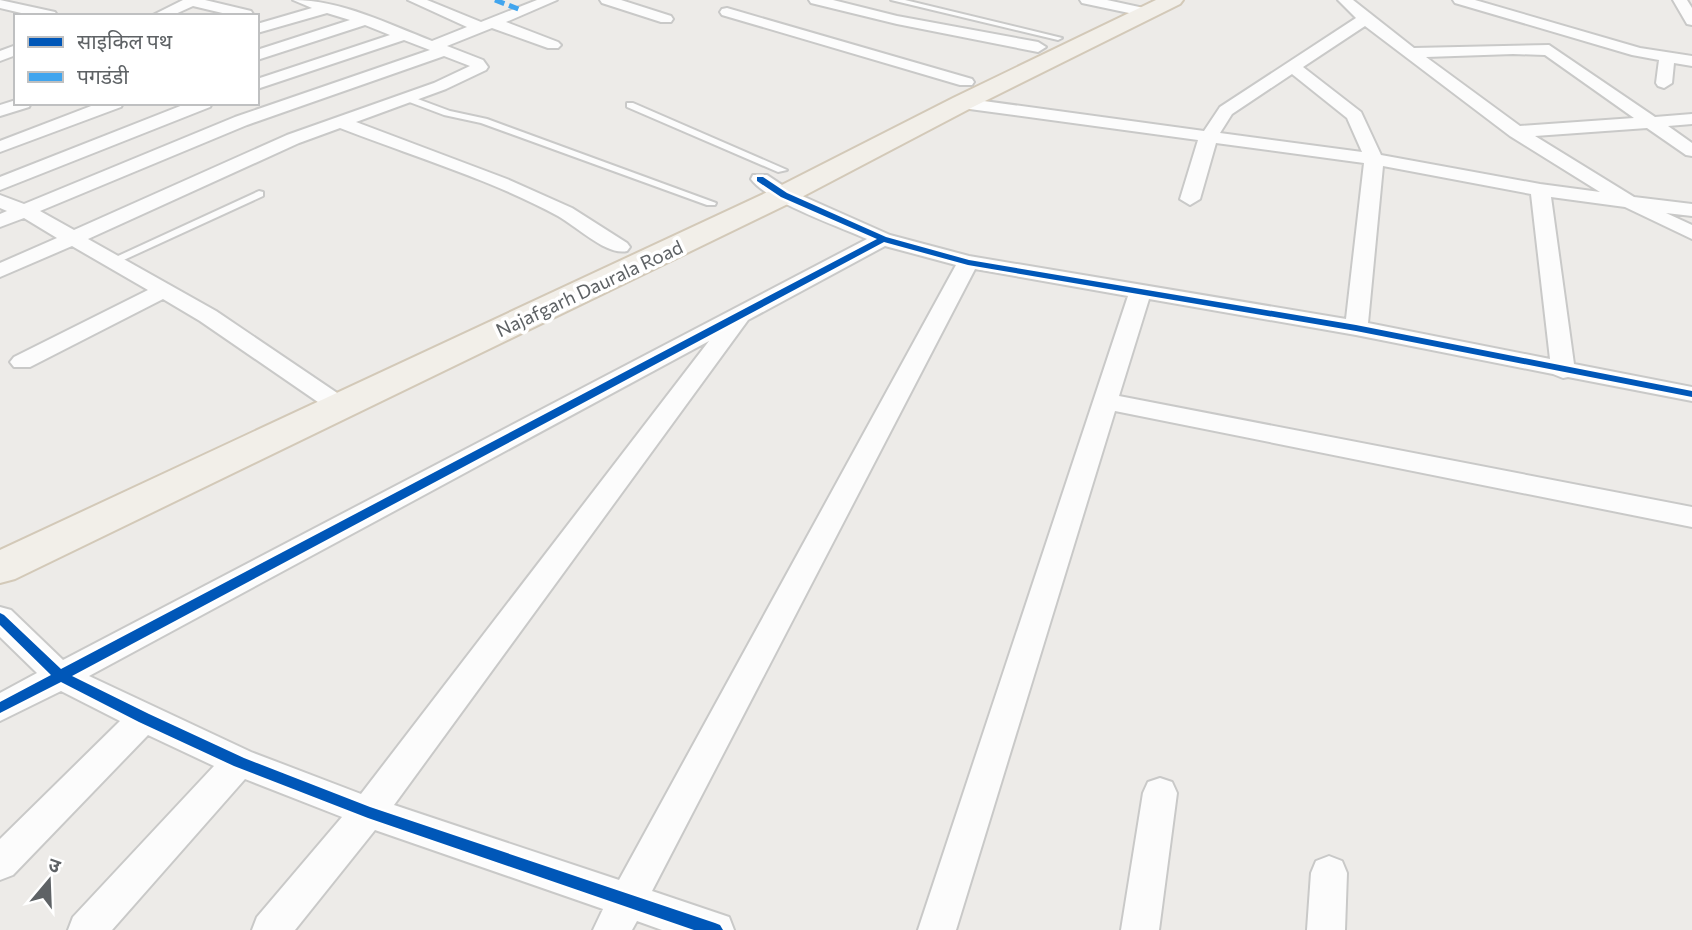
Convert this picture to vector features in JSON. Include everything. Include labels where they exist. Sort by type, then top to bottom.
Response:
[{"type":"main road","name":"Najafgarh Daurala Road","points":[[964,92],[1048,43],[1147,5]]},
{"type":"main road","name":"Najafgarh Daurala Road","points":[[0,568],[775,181],[1147,5]]},
{"type":"main road","name":"Najafgarh Daurala Road","points":[[0,539],[332,400],[620,247],[711,203],[775,181]]},
{"type":"street","points":[[0,271],[293,139],[407,99],[480,67],[477,63],[365,20],[300,0]]},
{"type":"street","points":[[415,0],[553,45]]},
{"type":"street","points":[[495,0],[521,10]]},
{"type":"street","points":[[0,221],[241,121],[439,48],[485,24],[550,0]]},
{"type":"street","points":[[607,0],[666,19]]},
{"type":"street","points":[[816,0],[920,25],[1048,43]]},
{"type":"street","points":[[1087,0],[1147,5]]},
{"type":"street","points":[[1346,0],[1365,19],[1516,132],[1626,200],[1692,233]]},
{"type":"street","points":[[1460,0],[1667,59],[1692,61]]},
{"type":"street","points":[[1501,11],[1525,0]]},
{"type":"street","points":[[1680,0],[1692,21]]},
{"type":"street","points":[[163,14],[193,1],[246,14]]},
{"type":"street","points":[[0,4],[45,14]]},
{"type":"street","points":[[259,28],[328,8]]},
{"type":"street","points":[[727,12],[964,92],[1208,138],[1374,159],[1540,190],[1692,210]]},
{"type":"street","points":[[1190,199],[1208,138],[1226,111],[1365,19]]},
{"type":"street","points":[[259,54],[365,20]]},
{"type":"street","points":[[259,83],[404,35]]},
{"type":"street","points":[[1412,53],[1513,48],[1549,50],[1692,151]]},
{"type":"street","points":[[1664,83],[1667,59]]},
{"type":"street","points":[[1292,66],[1355,116],[1374,159],[1356,328]]},
{"type":"street","points":[[0,111],[17,105]]},
{"type":"street","points":[[0,147],[110,105]]},
{"type":"street","points":[[0,184],[199,105]]},
{"type":"street","points":[[1516,132],[1692,119]]},
{"type":"street","points":[[340,122],[500,183],[554,207],[620,247]]},
{"type":"street","points":[[775,181],[883,239],[968,262],[1356,328],[1563,371],[1692,394]]},
{"type":"street","points":[[1540,190],[1563,371]]},
{"type":"street","points":[[0,201],[23,211],[208,316],[332,400]]},
{"type":"street","points":[[0,708],[883,239]]},
{"type":"street","points":[[620,915],[968,262]]},
{"type":"street","points":[[22,362],[163,291]]},
{"type":"street","points":[[937,930],[1140,293]]},
{"type":"street","points":[[271,930],[368,812],[742,313]]},
{"type":"street","points":[[1105,401],[1692,517]]},
{"type":"street","points":[[0,618],[60,675],[239,762],[620,915],[715,930]]},
{"type":"street","points":[[0,863],[144,718]]},
{"type":"street","points":[[87,930],[239,762]]},
{"type":"street","points":[[1140,930],[1160,793]]},
{"type":"street","points":[[1326,930],[1329,873]]},
{"type":"lane","points":[[895,0],[1048,43]]},
{"type":"lane","points":[[407,99],[447,113],[484,121],[711,203]]},
{"type":"lane","points":[[629,105],[775,181]]},
{"type":"lane","points":[[111,262],[259,194]]},
{"type":"marked path","points":[[495,0],[521,10]]},
{"type":"cycle path","points":[[760,179],[784,195],[883,239],[968,262],[1356,328],[1692,394]]},
{"type":"cycle path","points":[[0,708],[883,239]]},
{"type":"cycle path","points":[[0,618],[59,675],[239,762],[368,812],[715,930]]}]
